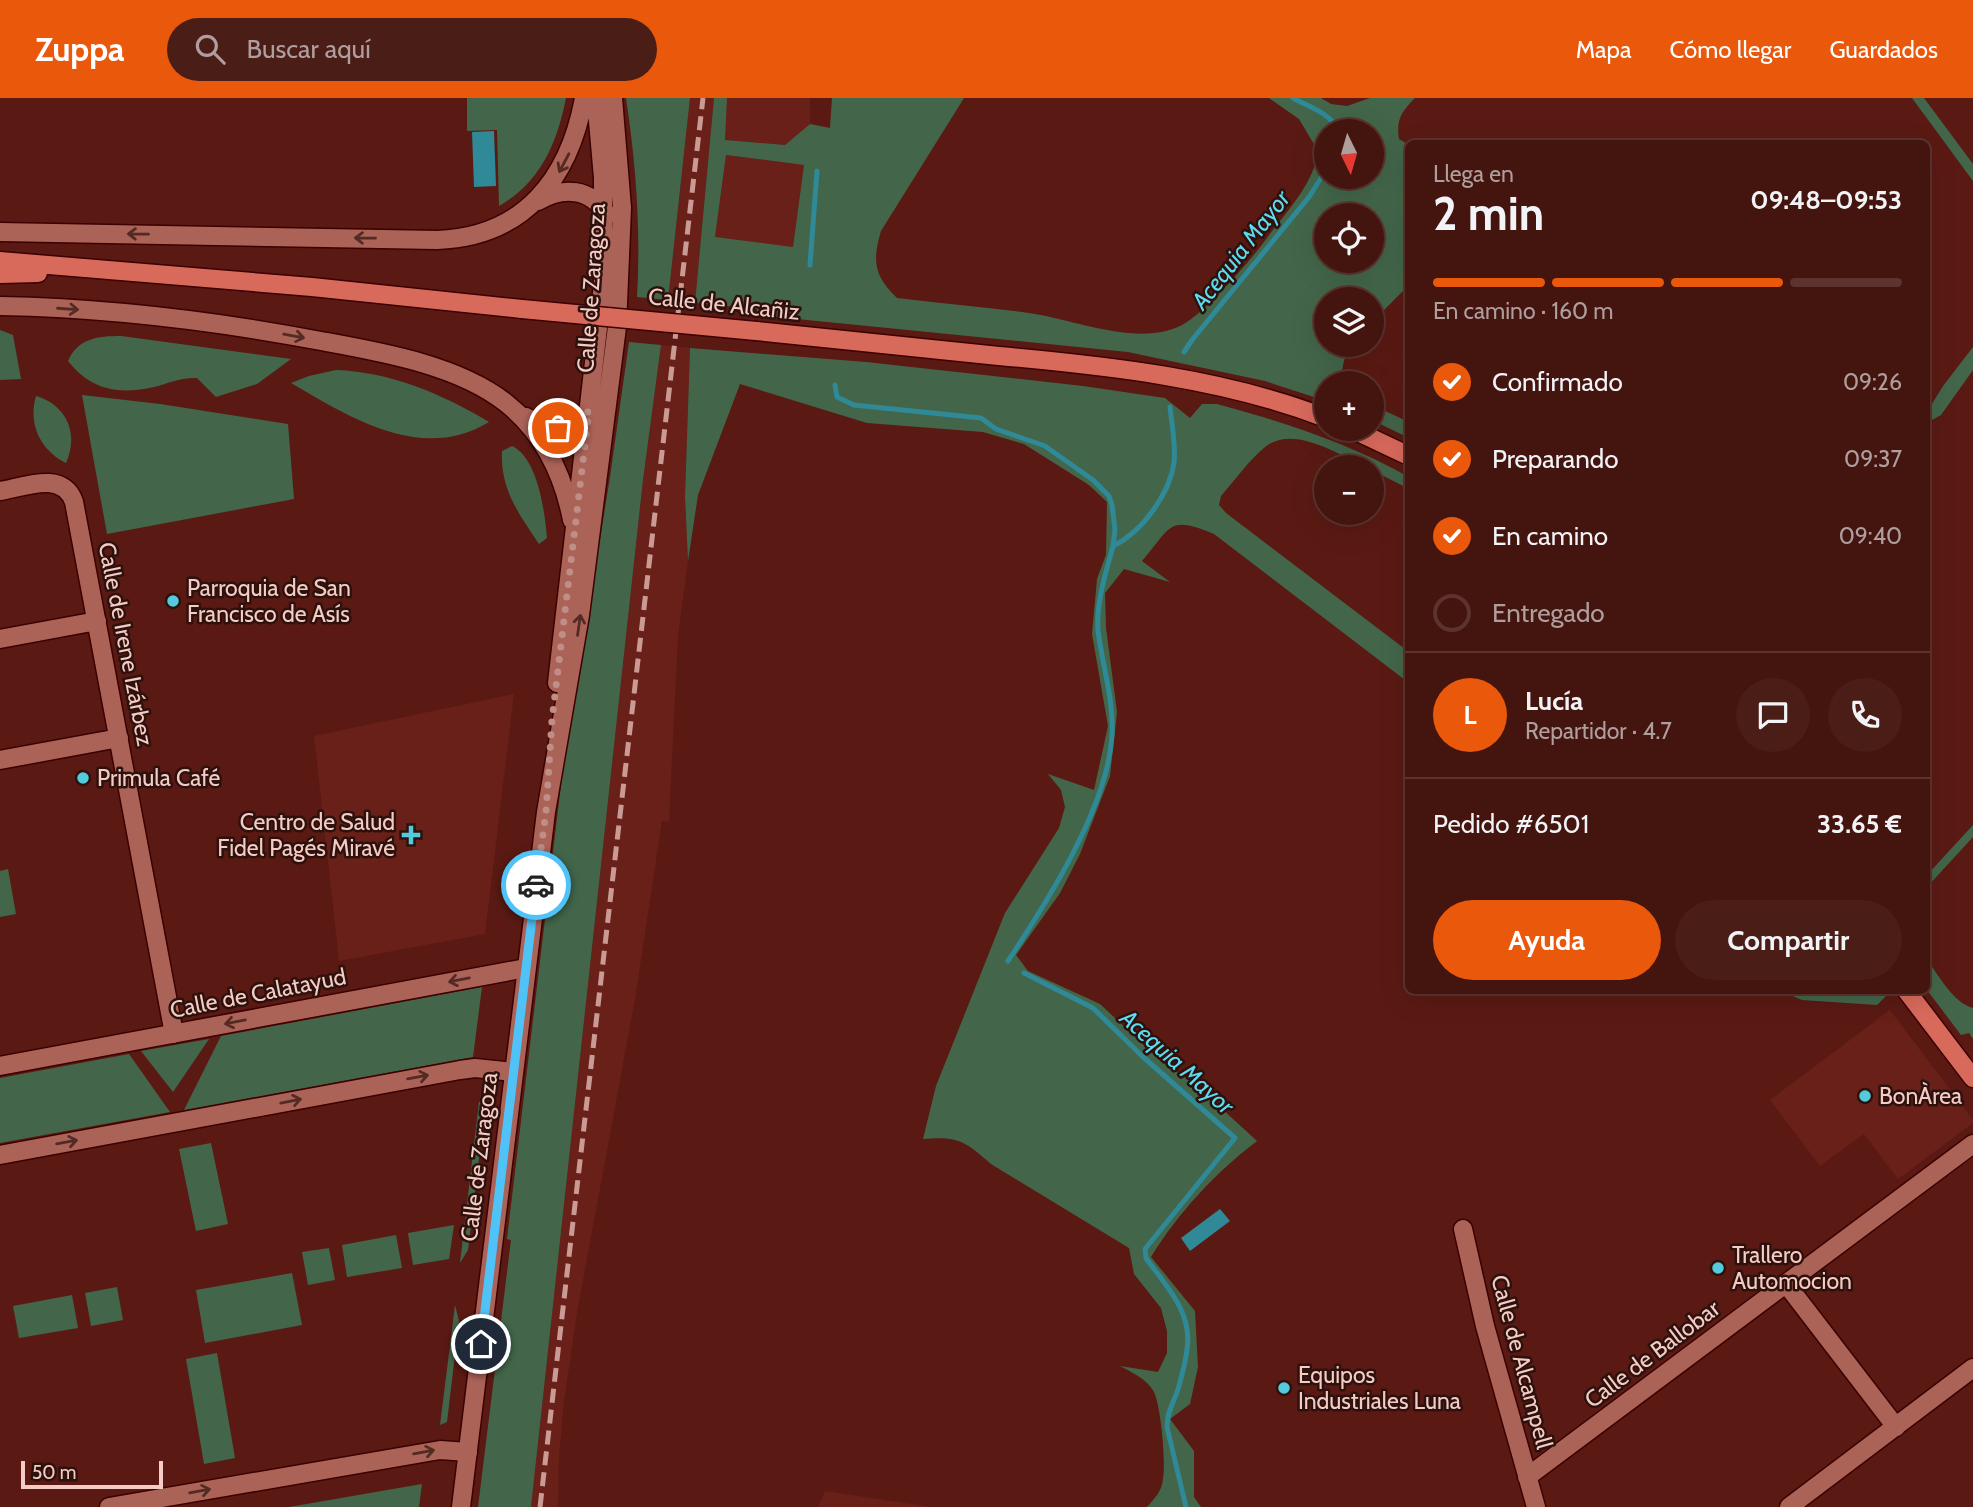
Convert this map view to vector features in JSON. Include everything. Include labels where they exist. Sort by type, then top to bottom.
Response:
[{"type":"main road","points":[[529,206],[547,188],[562,166],[573,142],[584,98]]},
{"type":"main road","name":"Calle de Zaragoza","points":[[546,812],[552,720],[609,218],[596,98]]},
{"type":"main road","points":[[596,497],[594,451],[612,284],[609,218],[614,105]]},
{"type":"main road","name":"Calle de Zaragoza","points":[[461,1507],[546,812],[576,643],[617,327],[621,274],[621,186],[614,105]]},
{"type":"main road","points":[[0,232],[450,239],[487,230],[555,192],[573,191],[589,196],[609,218]]},
{"type":"main road","name":"Calle de Alcañiz","points":[[0,261],[312,287],[1123,369],[1251,394],[1314,414]]},
{"type":"main road","name":"Calle de Alcañiz","points":[[0,274],[111,270]]},
{"type":"main road","points":[[0,306],[140,314],[213,323],[357,348],[414,362],[458,377],[491,393],[517,413],[543,426],[558,428],[572,425],[589,411],[601,386]]},
{"type":"main road","points":[[517,413],[543,443],[554,462],[566,492],[575,534]]},
{"type":"main road","points":[[1377,441],[1405,454]]},
{"type":"main road","name":"Calle de Irene Izárbez","points":[[0,491],[51,482],[66,488],[74,502],[174,1034]]},
{"type":"main road","points":[[0,639],[97,621]]},
{"type":"main road","points":[[0,760],[118,738]]},
{"type":"main road","name":"Calle de Calatayud","points":[[0,1066],[526,968]]},
{"type":"main road","points":[[1909,994],[1973,1079]]},
{"type":"main road","points":[[0,1154],[460,1070],[475,1068],[514,1072]]},
{"type":"main road","name":"Calle de Ballobar","points":[[1527,1477],[1973,1144]]},
{"type":"main road","name":"Calle de Alcampell","points":[[1463,1229],[1485,1326],[1536,1507]]},
{"type":"main road","points":[[1787,1284],[1896,1427]]},
{"type":"main road","points":[[1789,1507],[1973,1368]]},
{"type":"main road","points":[[109,1507],[440,1450],[468,1452]]},
{"type":"shaded area","points":[[690,98],[714,98],[695,303],[668,300]]},
{"type":"shaded area","points":[[727,98],[810,98],[810,124],[785,145],[724,140]]},
{"type":"shaded area","points":[[726,155],[804,165],[793,247],[715,238]]},
{"type":"shaded area","points":[[661,345],[690,348],[685,497],[688,561],[678,635],[669,822],[662,821],[635,999],[577,1313],[564,1401],[558,1507],[531,1507],[643,480]]},
{"type":"shaded area","name":"Centro de Salud Fidel Pagés Miravé","points":[[514,694],[485,934],[339,961],[314,736]]},
{"type":"shaded area","name":"BonÀrea","points":[[1890,1010],[1973,1123],[1898,1179],[1864,1134],[1820,1166],[1770,1100]]},
{"type":"shaded area","points":[[825,1491],[931,1507],[818,1507]]},
{"type":"green space","points":[[467,98],[566,98],[558,130],[545,160],[526,185],[499,206],[497,130],[467,131]]},
{"type":"green space","points":[[626,98],[690,98],[668,300],[637,297],[637,197]]},
{"type":"green space","points":[[714,98],[727,98],[725,140],[785,145],[810,124],[830,128],[832,98],[964,98],[881,231],[876,251],[877,268],[889,290],[897,298],[1018,312],[1109,330],[1147,334],[1182,325],[1215,298],[1260,248],[1298,197],[1314,166],[1314,189],[1384,189],[1384,119],[1314,119],[1314,144],[1299,119],[1269,98],[1321,98],[1331,104],[1347,106],[1370,98],[1415,98],[1403,112],[1398,127],[1399,139],[1405,143],[1405,289],[1384,310],[1384,287],[1314,287],[1314,357],[1346,357],[1342,371],[1314,371],[1314,397],[1265,381],[1128,352],[757,315],[757,309],[695,303]],"holes":[[[726,155],[804,165],[793,247],[715,237]]]},
{"type":"green space","points":[[1912,98],[1924,98],[1973,164],[1973,181]]},
{"type":"green space","points":[[0,330],[13,335],[21,379],[0,380]]},
{"type":"green space","points":[[121,336],[291,359],[257,384],[216,397],[197,378],[180,379],[141,389],[106,388],[86,378],[68,361],[83,343]]},
{"type":"green space","points":[[629,342],[661,345],[643,480],[531,1507],[478,1507],[511,1240],[507,1239],[562,776]]},
{"type":"green space","points":[[1973,347],[1973,370],[1941,415],[1932,420],[1930,407]]},
{"type":"green space","points":[[690,348],[866,362],[1083,386],[1165,398],[1190,418],[1202,404],[1217,404],[1314,435],[1314,441],[1330,441],[1365,455],[1342,455],[1302,440],[1276,441],[1265,447],[1248,464],[1221,496],[1219,505],[1405,649],[1405,680],[1214,534],[1188,525],[1172,527],[1142,561],[1170,582],[1124,569],[1105,593],[1106,628],[1117,712],[1110,776],[1080,854],[1060,893],[1016,955],[1028,971],[1100,1004],[1162,1062],[1196,1085],[1257,1141],[1199,1194],[1151,1257],[1195,1311],[1198,1367],[1190,1404],[1170,1419],[1194,1451],[1194,1497],[1201,1507],[1147,1507],[1160,1491],[1164,1471],[1159,1410],[1154,1392],[1148,1383],[1120,1366],[1158,1372],[1167,1353],[1167,1331],[1161,1308],[1134,1274],[1129,1248],[991,1164],[967,1145],[945,1138],[923,1139],[936,1086],[1005,913],[1059,828],[1065,807],[1061,790],[1048,774],[1094,790],[1108,726],[1092,634],[1097,579],[1106,555],[1107,502],[1089,485],[1024,444],[983,432],[867,423],[740,384],[698,495],[688,561],[685,497]]},
{"type":"green space","points":[[336,370],[376,375],[416,386],[489,422],[464,434],[438,438],[413,437],[362,422],[291,383]]},
{"type":"green space","points":[[82,395],[288,424],[294,499],[107,534]]},
{"type":"green space","points":[[36,396],[56,406],[68,422],[71,442],[66,463],[49,451],[38,435],[34,416]]},
{"type":"green space","points":[[1384,411],[1405,420],[1405,436],[1384,426]]},
{"type":"green space","points":[[512,446],[521,452],[528,462],[538,487],[547,538],[539,544],[512,500],[504,477],[502,451]]},
{"type":"green space","points":[[1384,464],[1405,475],[1405,487],[1384,476]]},
{"type":"green space","points":[[1973,825],[1973,837],[1930,884],[1930,872]]},
{"type":"green space","points":[[8,869],[16,914],[0,917],[0,871]]},
{"type":"green space","points":[[1930,964],[1953,995],[1973,1008],[1973,1039],[1969,1033],[1961,1035],[1930,994]]},
{"type":"green space","points":[[482,987],[473,1057],[184,1110],[221,1036]]},
{"type":"green space","points":[[1788,994],[1887,995],[1877,1005],[1802,1000]]},
{"type":"green space","points":[[209,1039],[173,1092],[141,1051]]},
{"type":"green space","points":[[129,1054],[170,1112],[0,1143],[0,1078]]},
{"type":"green space","points":[[486,1100],[468,1250],[460,1263],[479,1102]]},
{"type":"green space","points":[[211,1143],[228,1224],[196,1231],[179,1149]]},
{"type":"green space","points":[[454,1225],[449,1259],[413,1265],[408,1233]]},
{"type":"green space","points":[[396,1235],[402,1268],[347,1277],[342,1245]]},
{"type":"green space","points":[[329,1248],[335,1280],[308,1285],[302,1252]]},
{"type":"green space","points":[[292,1273],[302,1325],[205,1343],[196,1290]]},
{"type":"green space","points":[[117,1287],[123,1320],[91,1326],[85,1293]]},
{"type":"green space","points":[[72,1295],[78,1328],[19,1338],[13,1306]]},
{"type":"green space","points":[[455,1305],[459,1321],[447,1422],[440,1425]]},
{"type":"green space","points":[[217,1353],[235,1458],[204,1464],[186,1359]]},
{"type":"green space","points":[[422,1484],[419,1507],[289,1507]]},
{"type":"water","points":[[494,131],[496,186],[474,187],[472,132]]},
{"type":"water","points":[[1220,1209],[1230,1221],[1190,1251],[1181,1238]]},
{"type":"waterway","name":"Acequia Mayor","points":[[1293,98],[1329,119]]},
{"type":"waterway","points":[[810,265],[817,171]]},
{"type":"waterway","name":"Acequia Mayor","points":[[1184,352],[1314,189]]},
{"type":"waterway","points":[[835,385],[837,397],[854,405],[981,418],[996,429],[1045,446],[1093,480],[1109,496],[1115,530],[1113,546]]},
{"type":"waterway","name":"Acequia Mayor","points":[[1008,961],[1057,883],[1088,823],[1100,792],[1112,735],[1110,695],[1098,630],[1100,598],[1113,546],[1134,532],[1153,511],[1171,475],[1174,449],[1170,407]]},
{"type":"waterway","name":"Acequia Mayor","points":[[1024,973],[1093,1008],[1142,1056],[1235,1138],[1145,1249],[1146,1258],[1176,1300],[1186,1323],[1186,1358],[1167,1427],[1186,1507]]},
{"type":"railway","points":[[540,1507],[703,98]]},
{"type":"way so far","points":[[536,885],[546,812],[552,720],[589,411],[572,425],[558,428]]},
{"type":"place","name":"Parroquia de San Francisco de Asís","points":[[173,601]]},
{"type":"place","name":"Primula Café","points":[[83,778]]},
{"type":"place","name":"Centro de Salud Fidel Pagés Miravé","points":[[411,835]]},
{"type":"place","name":"BonÀrea","points":[[1865,1096]]},
{"type":"place","name":"Trallero Automocion","points":[[1718,1268]]},
{"type":"place","name":"Equipos Industriales Luna","points":[[1284,1388]]},
{"type":"route","points":[[481,1344],[536,885]]}]
